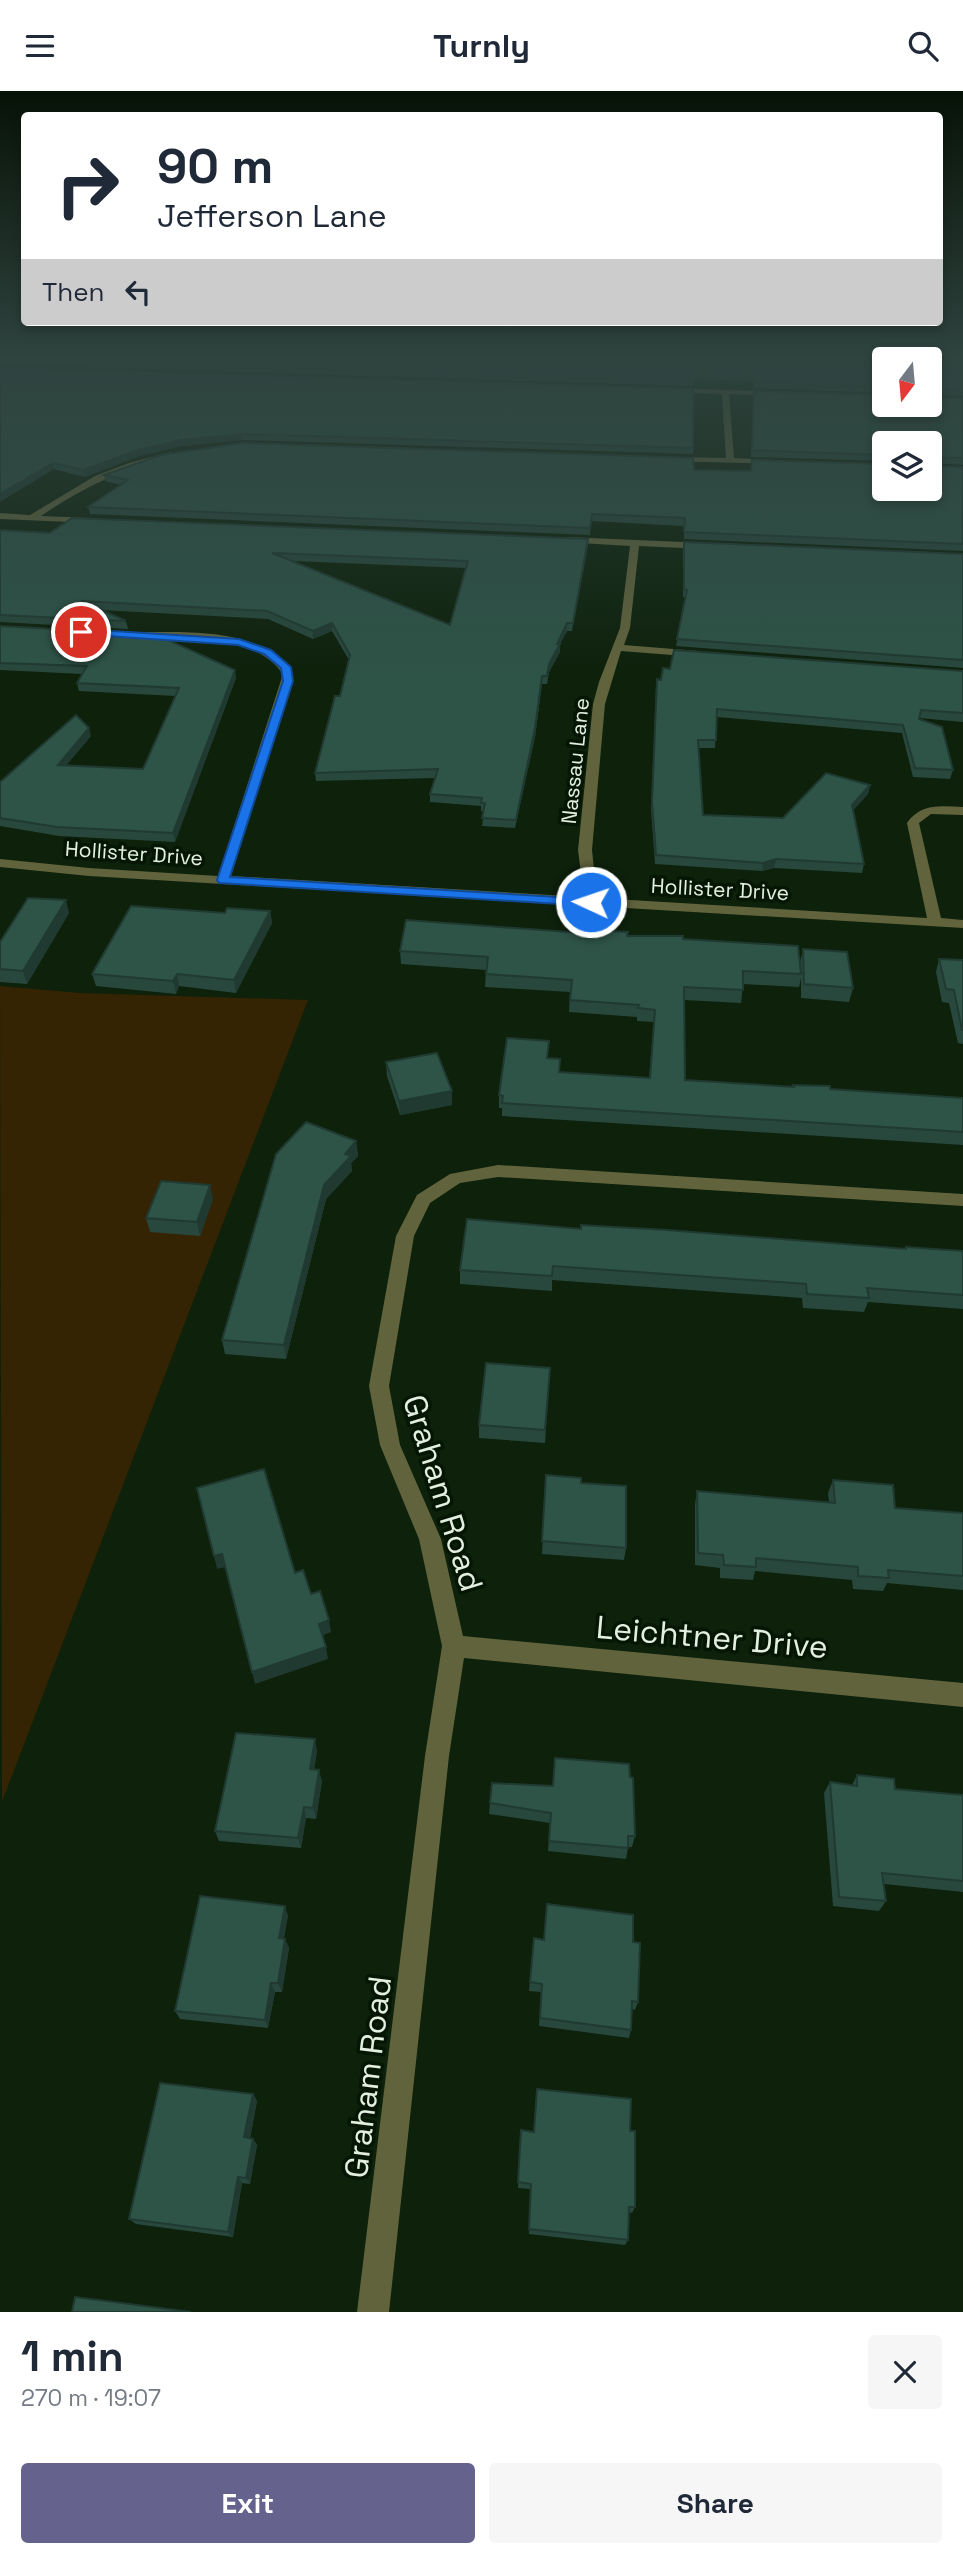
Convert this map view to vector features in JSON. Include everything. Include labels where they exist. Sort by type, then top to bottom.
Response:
[{"type":"street","points":[[32,518],[96,477],[130,464]]},
{"type":"street","points":[[0,516],[96,521]]},
{"type":"street","points":[[552,540],[717,547]]},
{"type":"street","name":"Nassau Lane","points":[[591,902],[585,850],[599,704],[604,682],[628,617],[635,543]]},
{"type":"street","points":[[121,634],[239,642],[268,652],[286,667],[288,681],[223,880]]},
{"type":"street","points":[[618,647],[715,655]]},
{"type":"street","points":[[935,923],[913,823],[917,816],[924,812],[963,811]]},
{"type":"street","name":"Hollister Drive","points":[[0,863],[89,872],[963,924]]},
{"type":"street","name":"Graham Road","points":[[373,2312],[437,1756],[454,1646],[430,1539],[390,1445],[379,1386],[405,1236],[423,1199],[456,1178],[498,1171],[963,1200]]},
{"type":"street","name":"Leichtner Drive","points":[[454,1646],[963,1695]]},
{"type":"shaded area","points":[[0,986],[80,993],[308,1000],[2,1802]]},
{"type":"building","points":[[0,464],[52,464],[0,494]]},
{"type":"building","points":[[56,464],[100,464],[83,470]]},
{"type":"building","points":[[136,464],[693,464],[694,470],[751,471],[752,464],[872,464],[872,501],[942,501],[942,466],[963,467],[963,544],[684,532],[685,518],[592,514],[590,528],[88,507],[128,480],[104,475]]},
{"type":"building","points":[[72,518],[588,539],[573,623],[567,623],[549,664],[547,676],[542,676],[535,728],[516,820],[482,818],[485,803],[481,803],[482,798],[430,794],[438,769],[315,773],[335,696],[340,696],[350,655],[332,623],[313,631],[267,611],[81,601],[126,621],[0,615],[0,530],[50,533]],"holes":[[[272,553],[468,561],[450,625]]]},
{"type":"building","points":[[684,542],[963,554],[963,660],[677,639],[687,590],[684,589]]},
{"type":"building","points":[[0,626],[157,635],[235,670],[173,833],[57,827],[0,818],[0,782],[76,715],[89,728],[58,765],[143,769],[179,688],[77,683],[87,666],[0,663]]},
{"type":"building","points":[[674,650],[963,671],[963,713],[921,710],[919,719],[942,727],[953,770],[915,768],[903,725],[717,709],[716,740],[698,740],[703,815],[783,818],[826,773],[870,785],[852,805],[864,864],[776,859],[763,863],[656,855],[652,802],[657,679],[661,680],[663,668],[670,669]]},
{"type":"building","points":[[28,898],[66,900],[23,971],[0,969],[0,942]]},
{"type":"building","points":[[131,906],[225,913],[227,908],[270,911],[234,980],[177,974],[173,981],[92,974]]},
{"type":"building","points":[[406,920],[595,934],[595,930],[628,932],[627,936],[683,936],[683,939],[798,946],[801,974],[743,971],[743,990],[684,987],[685,1080],[794,1087],[793,1085],[830,1086],[830,1089],[963,1098],[963,1132],[502,1103],[503,1096],[499,1095],[507,1038],[549,1041],[547,1058],[560,1059],[559,1072],[650,1078],[655,1010],[638,1008],[639,1005],[570,1000],[572,980],[486,974],[488,957],[400,951]]},
{"type":"building","points":[[803,949],[847,952],[853,988],[804,984]]},
{"type":"building","points":[[939,959],[963,960],[963,1030],[954,990],[946,989]]},
{"type":"building","points":[[437,1053],[452,1091],[399,1101],[386,1062]]},
{"type":"building","points":[[306,1122],[356,1141],[345,1154],[351,1156],[324,1185],[284,1345],[222,1340],[276,1154]]},
{"type":"building","points":[[161,1181],[210,1185],[197,1222],[146,1218]]},
{"type":"building","points":[[467,1219],[581,1229],[581,1225],[963,1251],[963,1295],[867,1288],[869,1298],[807,1294],[806,1284],[553,1266],[552,1276],[460,1270]]},
{"type":"building","points":[[486,1363],[550,1368],[545,1430],[479,1425]]},
{"type":"building","points":[[264,1469],[295,1573],[303,1570],[311,1594],[320,1591],[329,1620],[319,1624],[326,1647],[252,1672],[222,1554],[214,1556],[197,1488]]},
{"type":"building","points":[[546,1475],[581,1478],[581,1483],[626,1486],[626,1548],[542,1541]]},
{"type":"building","points":[[833,1480],[893,1485],[895,1508],[963,1513],[963,1576],[888,1570],[889,1578],[858,1576],[858,1567],[756,1558],[756,1567],[724,1565],[723,1555],[698,1553],[697,1491],[835,1503]]},
{"type":"building","points":[[236,1733],[315,1739],[310,1769],[319,1770],[313,1808],[304,1807],[298,1838],[215,1831]]},
{"type":"building","points":[[555,1758],[629,1764],[630,1777],[633,1778],[635,1836],[628,1836],[628,1848],[549,1841],[551,1813],[490,1803],[492,1783],[553,1786]]},
{"type":"building","points":[[857,1775],[894,1779],[895,1789],[963,1795],[963,1881],[882,1873],[886,1901],[839,1897],[830,1782],[857,1786]]},
{"type":"building","points":[[200,1896],[285,1906],[279,1938],[285,1939],[278,1983],[271,1983],[265,2020],[175,2011]]},
{"type":"building","points":[[547,1904],[633,1915],[633,1942],[640,1943],[638,2002],[632,2001],[631,2030],[540,2018],[542,1984],[530,1982],[534,1938],[544,1940]]},
{"type":"building","points":[[160,2083],[253,2094],[244,2137],[253,2139],[246,2178],[238,2177],[228,2232],[129,2219]]},
{"type":"building","points":[[537,2089],[631,2099],[630,2131],[635,2131],[635,2207],[629,2207],[628,2240],[529,2229],[531,2184],[518,2182],[521,2130],[534,2132]]},
{"type":"building","points":[[75,2297],[191,2312],[72,2312]]},
{"type":"route","points":[[81,632],[239,642],[268,652],[286,667],[288,681],[223,880],[591,902]]}]
